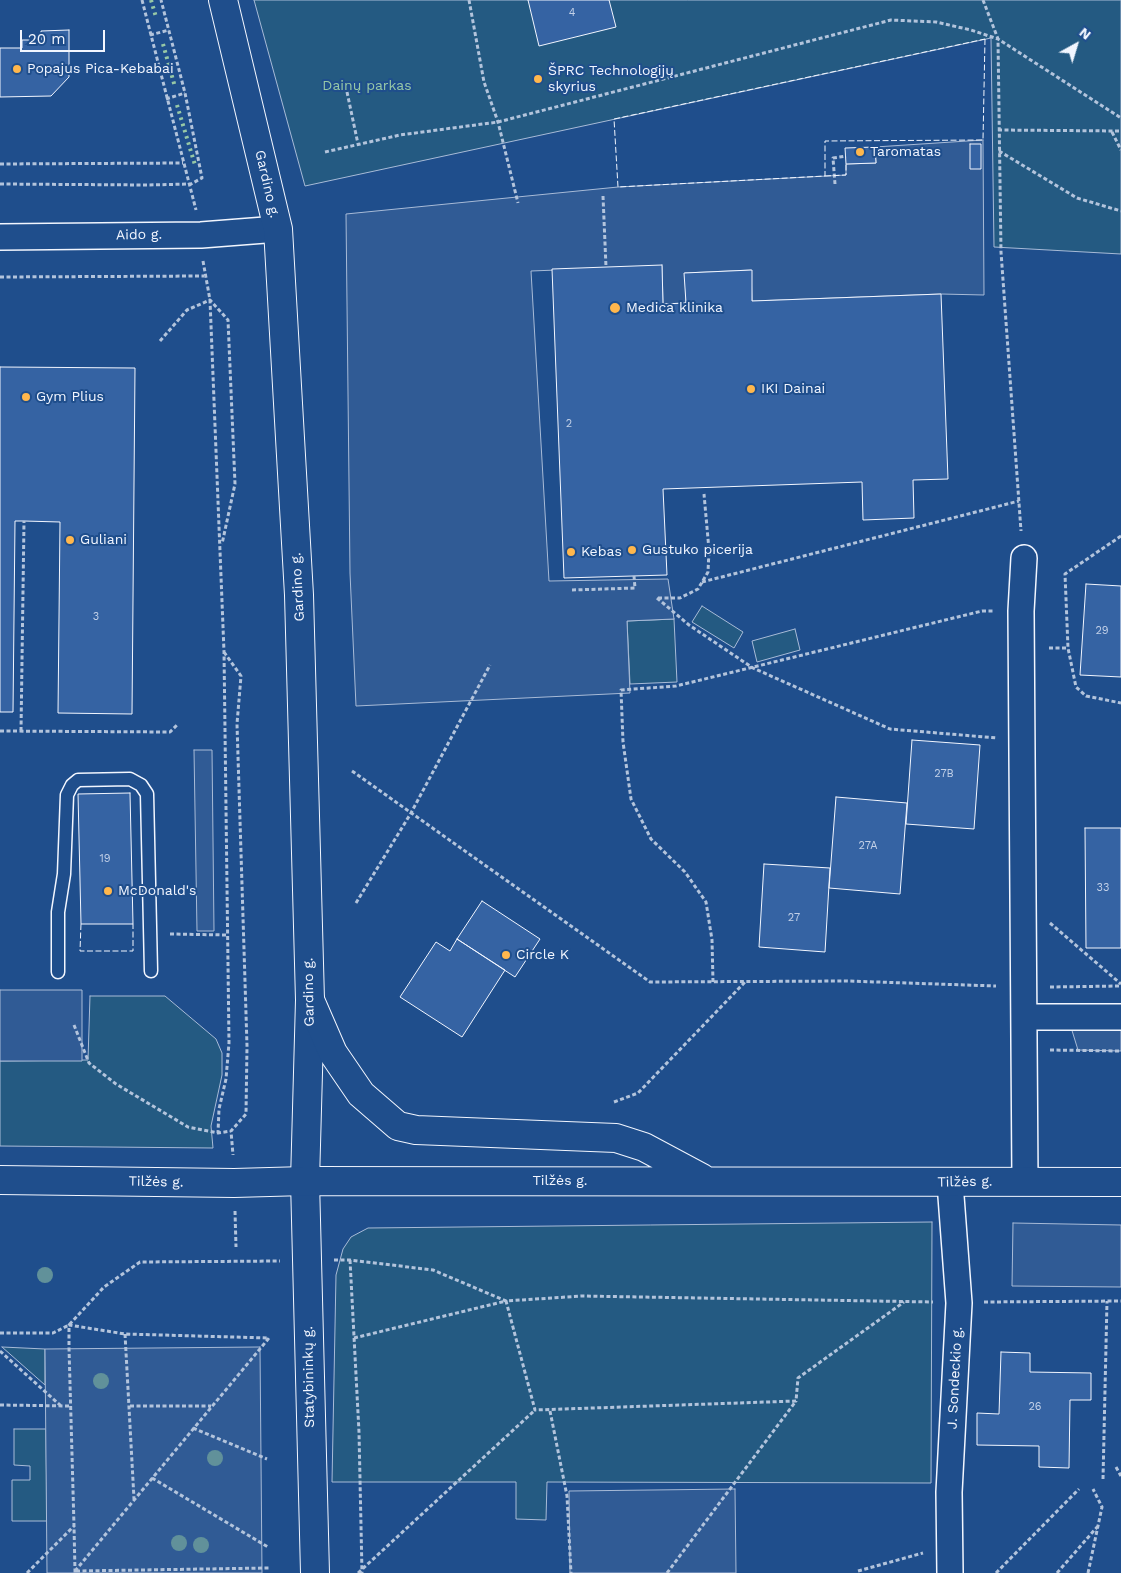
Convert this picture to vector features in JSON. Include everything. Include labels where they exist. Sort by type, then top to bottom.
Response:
[{"type":"main road","name":"Gardino g.","points":[[223,0],[278,229],[299,595],[310,1000],[305,1181]]},
{"type":"main road","points":[[310,1000],[333,1053],[360,1094],[398,1126],[416,1130],[616,1138],[644,1147],[705,1180]]},
{"type":"main road","name":"Tilžės g.","points":[[0,1180],[234,1183],[305,1181],[705,1180],[950,1183],[1025,1181],[1121,1182]]},
{"type":"main road","name":"Statybininkų g.","points":[[305,1181],[315,1573]]},
{"type":"street","name":"Aido g.","points":[[0,237],[201,235],[278,229]]},
{"type":"street","points":[[1024,558],[1021,611],[1025,1181]]},
{"type":"street","points":[[1024,1017],[1121,1016]]},
{"type":"street","name":"J. Sondeckio g.","points":[[950,1183],[959,1303],[949,1492],[950,1573]]},
{"type":"lane","points":[[58,972],[58,912],[64,874],[68,795],[72,785],[78,780],[130,779],[141,785],[147,794],[151,970]]},
{"type":"path","points":[[142,0],[166,99],[190,184],[201,235],[204,276],[210,300],[224,652],[227,935],[228,1043],[226,1079],[219,1108],[218,1133]]},
{"type":"path","points":[[0,184],[190,184],[202,178],[185,93],[161,0]]},
{"type":"path","points":[[469,0],[484,82],[498,122],[518,202]]},
{"type":"path","points":[[983,0],[998,39],[998,151],[1001,252],[1024,558]]},
{"type":"path","points":[[326,152],[400,135],[498,122],[892,20],[936,22],[971,30],[998,39],[1121,118]]},
{"type":"path","points":[[150,35],[169,30]]},
{"type":"path","points":[[347,92],[358,144]]},
{"type":"path","points":[[166,99],[185,93]]},
{"type":"path","points":[[998,130],[1121,131]]},
{"type":"path","points":[[1112,132],[1121,150]]},
{"type":"path","points":[[998,151],[1077,198],[1121,211]]},
{"type":"path","points":[[835,184],[834,158],[846,156]]},
{"type":"path","points":[[0,164],[183,163]]},
{"type":"path","points":[[603,196],[606,267]]},
{"type":"path","points":[[0,277],[204,276]]},
{"type":"path","points":[[160,341],[187,310],[210,300]]},
{"type":"path","points":[[210,300],[228,320],[231,378],[235,484],[221,549]]},
{"type":"path","points":[[704,494],[708,572],[698,589],[680,598],[657,598],[689,625],[753,668],[890,729],[1022,740]]},
{"type":"path","points":[[702,582],[1019,501]]},
{"type":"path","points":[[21,731],[24,521]]},
{"type":"path","points":[[1121,536],[1066,574],[1068,648],[1076,687],[1086,696],[1121,703]]},
{"type":"path","points":[[572,590],[635,588],[634,576]]},
{"type":"path","points":[[713,982],[712,940],[706,902],[685,872],[651,839],[631,799],[624,742],[621,690],[676,686],[982,611],[1021,611]]},
{"type":"path","points":[[74,1025],[89,1063],[116,1084],[188,1127],[218,1133],[231,1131],[246,1114],[247,1046],[238,724],[241,676],[224,652]]},
{"type":"path","points":[[356,903],[410,813],[490,665]]},
{"type":"path","points":[[0,731],[170,732],[178,724]]},
{"type":"path","points":[[352,771],[650,982],[847,981],[1024,987],[1121,985]]},
{"type":"path","points":[[1023,899],[1121,985]]},
{"type":"path","points":[[150,934],[227,935]]},
{"type":"path","points":[[614,1102],[638,1094],[745,982]]},
{"type":"path","points":[[1024,1050],[1121,1051]]},
{"type":"path","points":[[231,1131],[236,1247]]},
{"type":"path","points":[[350,1260],[362,1571]]},
{"type":"path","points":[[0,1333],[53,1333],[70,1325],[104,1287],[140,1262],[350,1260],[432,1270],[506,1301]]},
{"type":"path","points":[[354,1338],[506,1301],[582,1296],[959,1303],[1121,1301]]},
{"type":"path","points":[[506,1301],[535,1410]]},
{"type":"path","points":[[1103,1479],[1106,1301]]},
{"type":"path","points":[[666,1573],[796,1401],[798,1378],[904,1302]]},
{"type":"path","points":[[70,1325],[125,1334],[269,1338],[75,1572]]},
{"type":"path","points":[[70,1325],[75,1572]]},
{"type":"path","points":[[125,1334],[134,1500]]},
{"type":"path","points":[[0,1351],[61,1406]]},
{"type":"path","points":[[358,1573],[535,1410],[550,1411],[796,1401]]},
{"type":"path","points":[[0,1405],[71,1406]]},
{"type":"path","points":[[130,1406],[212,1406]]},
{"type":"path","points":[[550,1411],[566,1496],[571,1573]]},
{"type":"path","points":[[194,1428],[267,1459]]},
{"type":"path","points":[[1116,1467],[1121,1476]]},
{"type":"path","points":[[152,1478],[268,1547]]},
{"type":"path","points":[[1088,1573],[1102,1507],[1092,1488]]},
{"type":"path","points":[[996,1573],[1079,1489]]},
{"type":"path","points":[[27,1573],[74,1526]]},
{"type":"path","points":[[1057,1573],[1098,1526]]},
{"type":"path","points":[[858,1571],[950,1545]]},
{"type":"path","points":[[75,1572],[240,1571],[269,1568]]},
{"type":"green space","name":"Dainų parkas","points":[[254,0],[1121,0],[1121,254],[994,247],[991,38],[305,186]]},
{"type":"green space","points":[[702,606],[743,632],[734,648],[692,622]]},
{"type":"green space","points":[[674,619],[677,682],[630,684],[627,621]]},
{"type":"green space","points":[[795,629],[800,650],[757,662],[752,641]]},
{"type":"green space","points":[[90,996],[165,996],[216,1039],[222,1053],[222,1075],[211,1126],[213,1148],[0,1146],[0,1061],[88,1060]]},
{"type":"green space","points":[[932,1222],[931,1483],[547,1482],[546,1520],[516,1519],[516,1482],[332,1482],[336,1275],[343,1249],[351,1237],[368,1228]]},
{"type":"green space","points":[[2,1347],[45,1349],[45,1385]]},
{"type":"green space","points":[[14,1429],[46,1429],[47,1521],[12,1521],[12,1480],[30,1480],[30,1466],[14,1465]]},
{"type":"shaded area","points":[[983,140],[984,295],[941,294],[752,301],[751,270],[685,273],[686,303],[663,304],[662,266],[531,271],[549,581],[668,579],[674,619],[627,621],[630,693],[356,706],[350,573],[346,214],[618,187],[846,175],[846,164],[876,163],[875,147]]},
{"type":"shaded area","points":[[194,750],[212,750],[214,931],[197,931]]},
{"type":"shaded area","points":[[0,990],[82,990],[82,1061],[0,1061]]},
{"type":"shaded area","points":[[1070,1024],[1121,1025],[1121,1051],[1078,1050]]},
{"type":"shaded area","points":[[1013,1223],[1121,1225],[1121,1287],[1012,1286]]},
{"type":"shaded area","points":[[260,1347],[262,1573],[47,1573],[45,1349]]},
{"type":"shaded area","points":[[735,1489],[736,1573],[570,1573],[569,1491]]},
{"type":"building","points":[[528,0],[609,0],[616,27],[539,46]]},
{"type":"building","points":[[69,30],[69,77],[51,96],[0,97],[0,48],[22,48],[22,40],[41,40],[41,31]]},
{"type":"building","points":[[970,144],[981,144],[981,169],[970,169]]},
{"type":"building","name":"Taromatas","points":[[875,147],[876,163],[846,164],[845,148]]},
{"type":"building","name":"IKI Dainai","points":[[662,265],[663,304],[686,303],[684,273],[752,270],[752,301],[941,294],[948,479],[913,480],[914,518],[863,520],[862,482],[663,489],[667,575],[564,578],[552,269]]},
{"type":"building","points":[[0,367],[135,368],[132,714],[58,713],[60,522],[24,521],[15,521],[13,712],[0,712]]},
{"type":"building","points":[[1086,584],[1121,586],[1121,677],[1080,675]]},
{"type":"building","points":[[912,740],[980,745],[974,829],[906,824]]},
{"type":"building","points":[[130,793],[133,924],[81,924],[78,794]]},
{"type":"building","points":[[836,797],[907,803],[900,894],[829,888]]},
{"type":"building","points":[[1085,828],[1121,828],[1121,948],[1086,948]]},
{"type":"building","points":[[764,864],[830,868],[825,952],[759,947]]},
{"type":"building","name":"Circle K","points":[[482,901],[540,939],[515,977],[457,939]]},
{"type":"building","points":[[457,939],[505,970],[462,1037],[400,997],[436,942],[450,951]]},
{"type":"building","points":[[1001,1352],[1030,1353],[1030,1372],[1091,1373],[1091,1400],[1070,1400],[1069,1468],[1039,1467],[1039,1446],[977,1445],[977,1413],[999,1414]]},
{"type":"hedge","points":[[151,0],[156,17]]},
{"type":"hedge","points":[[163,44],[175,87]]},
{"type":"hedge","points":[[177,105],[195,165]]},
{"type":"fence","points":[[985,39],[983,140],[825,141],[825,176],[618,187],[614,119],[985,39]]},
{"type":"fence","points":[[825,176],[846,175],[846,164]]},
{"type":"fence","points":[[81,924],[80,951],[133,951],[133,924]]},
{"type":"place","name":"Popajus Pica-Kebabai","points":[[17,69]]},
{"type":"place","name":"ŠPRC Technologijų skyrius","points":[[538,79]]},
{"type":"place","name":"Taromatas","points":[[860,152]]},
{"type":"place","name":"Medica klinika","points":[[615,308]]},
{"type":"place","name":"IKI Dainai","points":[[751,389]]},
{"type":"place","name":"Gym Plius","points":[[26,397]]},
{"type":"place","name":"Guliani","points":[[70,540]]},
{"type":"place","name":"Gustuko picerija","points":[[632,550]]},
{"type":"place","name":"Kebas","points":[[571,552]]},
{"type":"place","name":"McDonald's","points":[[108,891]]},
{"type":"place","name":"Circle K","points":[[506,955]]}]
